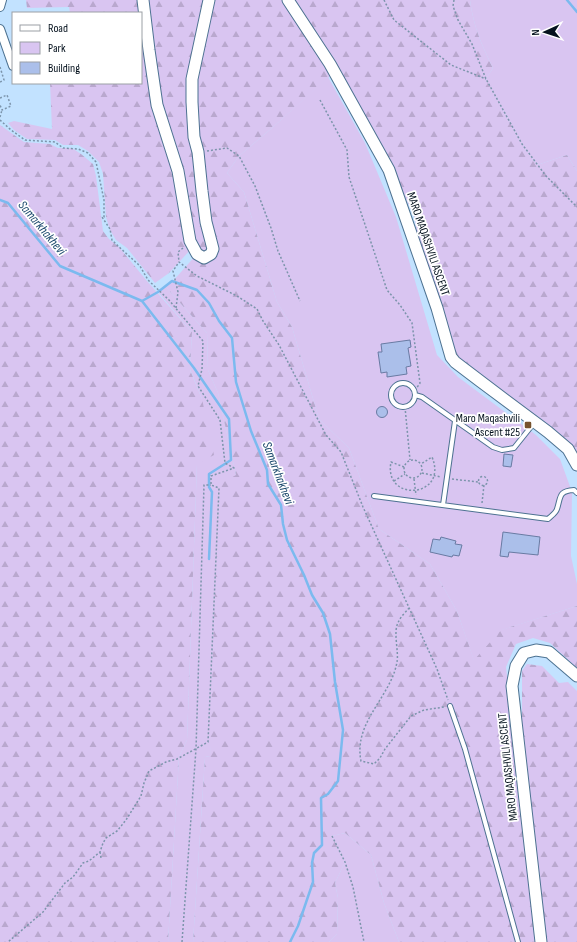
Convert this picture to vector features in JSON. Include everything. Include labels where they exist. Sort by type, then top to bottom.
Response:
[{"type":"main road","points":[[143,0],[155,94],[178,171],[190,241],[199,256],[204,258],[211,254],[212,249],[193,124],[192,79],[209,0]]},
{"type":"main road","name":"MARO MAQASHVILI ASCENT","points":[[288,0],[330,64],[389,170],[437,308],[451,357],[455,362],[536,422],[568,449],[577,465]]},
{"type":"main road","name":"MARO MAQASHVILI ASCENT","points":[[541,942],[512,686],[516,666],[524,653],[536,650],[549,652],[577,676]]},
{"type":"street","points":[[0,7],[2,0]]},
{"type":"street","points":[[0,29],[12,63]]},
{"type":"lane","points":[[415,393],[413,402],[405,407],[399,406],[393,402],[391,395],[397,384],[409,384],[415,393],[493,446],[502,450],[514,448],[536,422]]},
{"type":"lane","points":[[443,505],[455,421]]},
{"type":"lane","points":[[374,496],[548,519],[556,511],[560,495],[566,490],[574,490],[577,493]]},
{"type":"lane","points":[[450,706],[465,749],[518,942]]},
{"type":"path","points":[[384,0],[394,20],[451,65],[486,79]]},
{"type":"path","points":[[454,0],[453,6],[458,20],[472,44],[486,79],[522,144],[546,176],[577,207]]},
{"type":"path","points":[[0,68],[4,80],[0,82]]},
{"type":"path","points":[[0,98],[7,95],[11,106],[2,110]]},
{"type":"path","points":[[320,100],[347,150],[349,177],[387,290],[400,305],[412,323],[420,383],[415,393]]},
{"type":"path","points":[[0,105],[2,110],[0,117]]},
{"type":"path","points":[[0,120],[25,140],[55,142],[63,148],[78,149],[88,153],[96,162],[104,200],[104,217],[102,217],[110,229],[112,240],[140,266],[148,280],[169,300],[203,341],[202,369],[198,386],[220,420],[226,464],[234,468],[211,476],[211,485]]},
{"type":"path","points":[[198,152],[227,148],[239,156],[255,186],[278,251],[300,301]]},
{"type":"path","points":[[176,308],[178,292],[173,271],[179,262],[178,252],[190,241]]},
{"type":"path","points":[[179,262],[197,276],[236,296],[257,309],[279,345],[326,435],[341,452],[363,507],[437,668],[450,706],[424,710],[411,716],[374,764],[361,761],[359,752],[361,737],[376,705],[389,686],[397,662],[397,623],[409,608]]},
{"type":"path","points":[[405,407],[410,460],[404,467],[405,474],[409,478],[418,478],[422,473],[421,464],[416,460],[410,460]]},
{"type":"path","points":[[404,467],[391,462],[391,474],[394,482],[406,491],[422,490],[433,479],[435,464],[432,457],[421,464]]},
{"type":"path","points":[[394,482],[405,474]]},
{"type":"path","points":[[482,510],[484,485],[487,479],[485,477],[481,477],[478,480],[479,483],[484,485]]},
{"type":"path","points":[[414,478],[416,502]]},
{"type":"path","points":[[101,858],[100,852],[103,843],[106,838],[117,831],[126,820],[141,796],[149,771],[166,762],[177,759],[196,748],[208,742],[219,488],[211,485],[204,485],[196,748],[182,942]]},
{"type":"path","points":[[332,836],[345,862],[353,887],[364,942]]},
{"type":"path","points":[[8,942],[43,912],[65,883],[73,877],[83,863],[89,861],[100,852]]},
{"type":"green space","points":[[26,0],[140,0],[163,132],[193,247],[169,273],[155,283],[127,248],[116,240],[110,230],[106,217],[103,174],[99,162],[88,151],[78,145],[63,145],[55,140],[27,139],[14,130],[8,123],[14,121],[52,129],[50,84],[142,84],[142,12],[70,12],[69,7],[27,8]]},
{"type":"green space","points":[[143,0],[470,0],[478,35],[493,68],[486,79],[522,144],[537,165],[567,155],[577,171],[577,458],[455,356],[421,253],[414,216],[380,143],[339,68],[239,156],[227,173],[244,192],[277,302],[292,327],[319,419],[349,448],[379,529],[430,564],[457,611],[474,660],[501,630],[577,606],[577,668],[550,643],[533,638],[516,644],[506,667],[535,942],[399,942],[384,903],[371,855],[345,833],[332,836],[345,862],[335,883],[338,898],[337,934],[329,942],[193,942],[205,757],[210,756],[218,485],[236,475],[218,393],[208,370],[207,333],[165,286],[173,281],[197,254],[166,134]]},
{"type":"green space","points":[[470,0],[577,0],[577,171],[567,155],[537,165],[522,144],[486,79],[493,68],[478,35]]},
{"type":"green space","points":[[328,77],[365,143],[396,217],[437,355],[458,377],[536,435],[560,459],[572,492],[571,556],[577,584],[577,606],[502,630],[474,661],[457,611],[430,564],[379,529],[349,448],[319,419],[292,327],[277,302],[244,192],[227,173],[239,156]]},
{"type":"green space","points":[[0,125],[24,142],[50,144],[58,148],[72,148],[93,164],[103,231],[109,239],[119,247],[192,332],[190,370],[202,399],[214,455],[197,464],[187,740],[179,757],[168,942],[0,942]]},
{"type":"green space","points":[[165,286],[207,333],[208,370],[218,393],[236,475],[210,756],[205,757],[193,942],[168,942],[179,757],[187,740],[197,464],[202,399],[190,369],[192,332],[158,292]]},
{"type":"green space","points":[[527,664],[542,666],[559,683],[568,682],[577,691],[577,942],[545,942],[522,733],[522,671]]},
{"type":"green space","points":[[345,833],[371,855],[384,903],[399,942],[329,942],[337,934],[338,898],[335,883],[345,862],[332,836]]},
{"type":"building","points":[[410,340],[411,347],[408,348],[411,366],[406,367],[407,374],[387,377],[387,372],[381,373],[378,352],[382,352],[381,344]]},
{"type":"building","points":[[382,406],[386,408],[388,412],[386,416],[382,418],[378,416],[376,412],[378,408]]},
{"type":"building","points":[[504,454],[513,455],[511,467],[503,466]]},
{"type":"building","points":[[503,532],[540,537],[538,555],[509,552],[508,557],[500,556]]},
{"type":"building","points":[[441,537],[456,541],[455,544],[462,545],[459,556],[453,555],[452,557],[430,552],[433,539],[440,540]]},
{"type":"waterway","points":[[567,0],[577,12]]},
{"type":"waterway","name":"Samarkhakhevi","points":[[0,200],[8,203],[60,266],[142,301],[158,292],[172,281],[197,290],[209,303],[219,321],[232,338],[236,382],[251,431],[267,470],[268,484],[281,505],[283,524],[287,540],[312,595],[323,613],[330,634],[335,682],[343,730],[338,781],[328,794],[321,798],[322,845],[314,853],[312,863],[313,882],[298,926],[290,942]]},
{"type":"waterway","points":[[142,301],[194,368],[229,419],[231,460],[209,474],[209,487],[212,492],[209,559]]},
{"type":"place","name":"Maro Maqashvili Ascent #25","points":[[528,425]]}]
